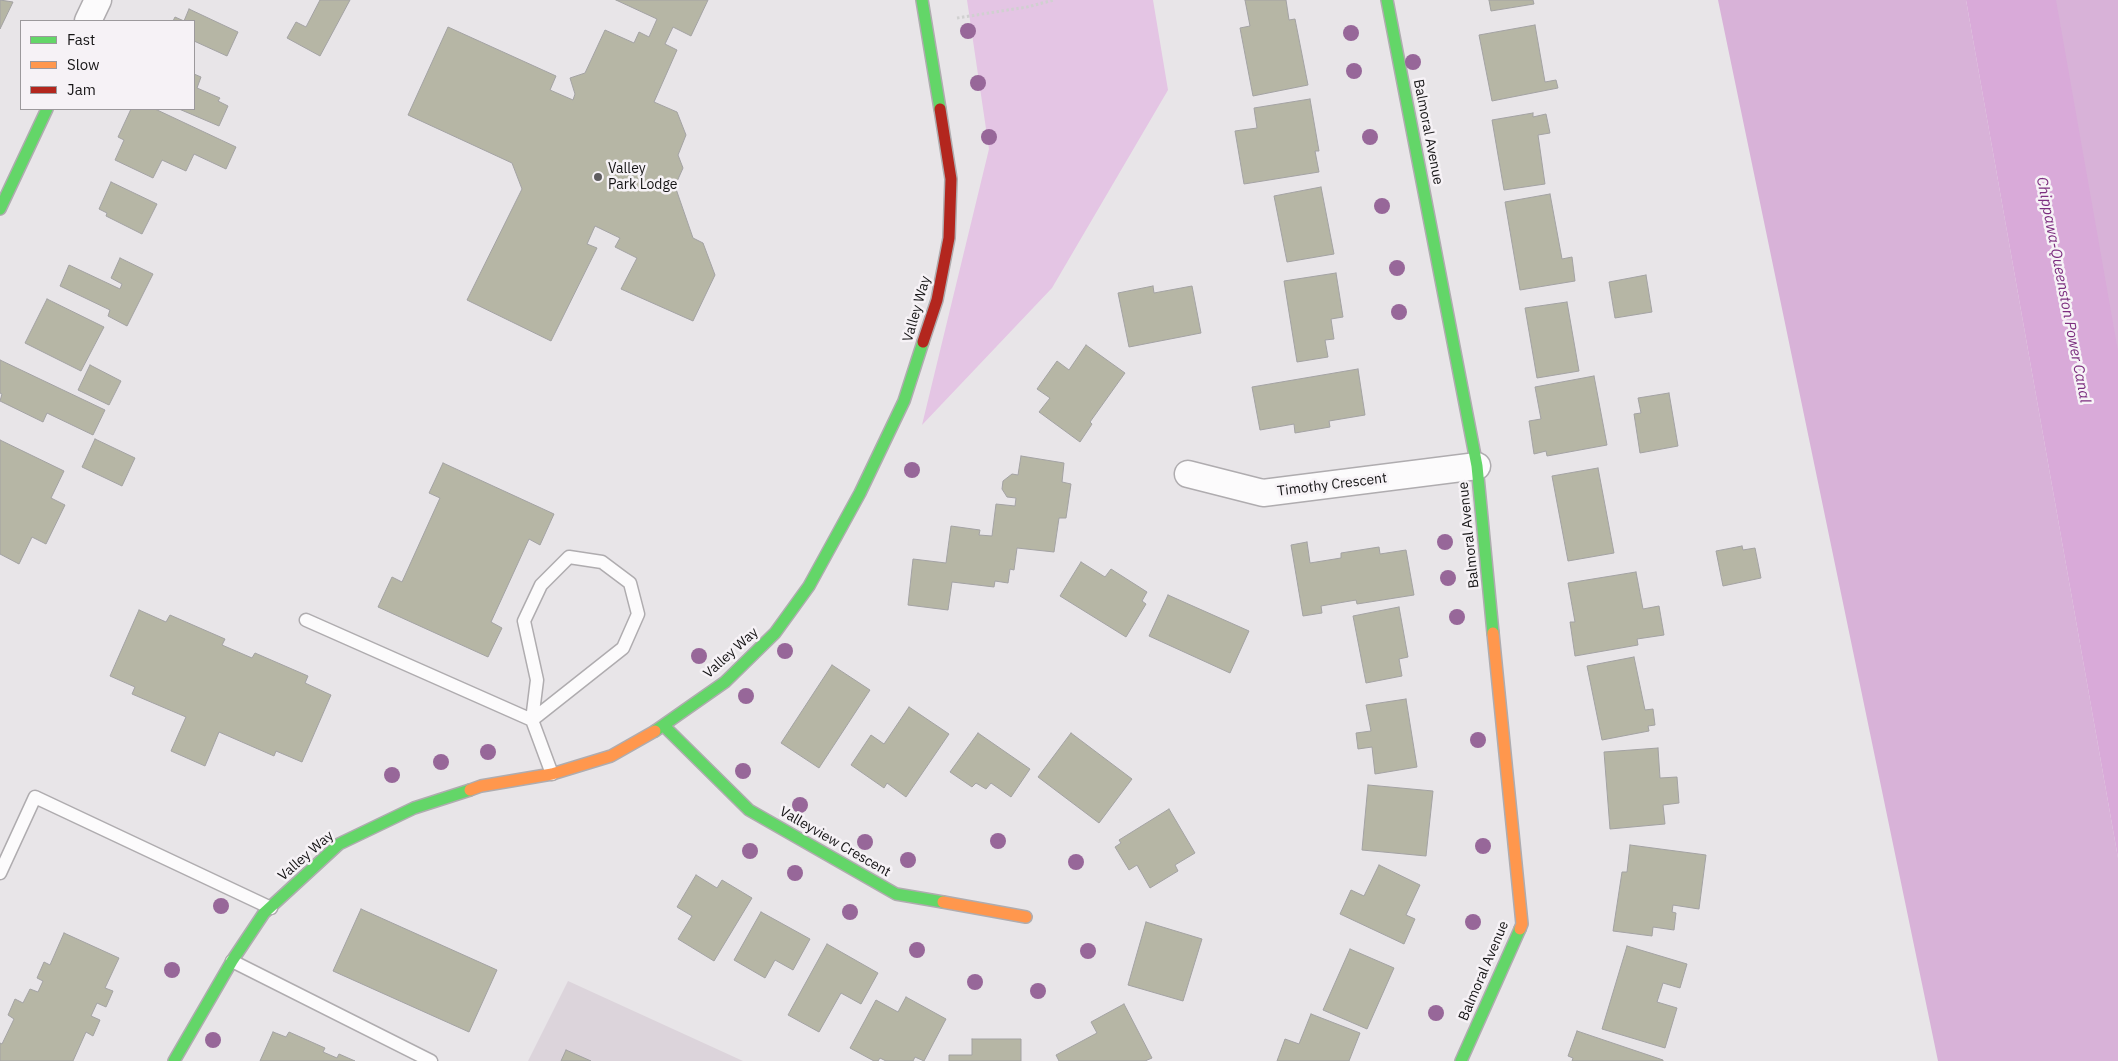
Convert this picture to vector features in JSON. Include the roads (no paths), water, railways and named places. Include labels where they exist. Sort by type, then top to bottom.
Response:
[{"type":"street","points":[[88,20],[98,0]]},
{"type":"street","name":"Valley Way","points":[[174,1061],[232,960],[264,914],[340,844],[414,808],[481,786],[552,774],[611,756],[664,726],[725,682],[775,633],[810,586],[860,493],[904,401],[938,300],[949,238],[951,179],[922,0]]},
{"type":"street","name":"Balmoral Avenue","points":[[1387,0],[1477,466],[1522,924],[1461,1061]]},
{"type":"street","points":[[0,209],[47,110]]},
{"type":"street","name":"Timothy Crescent","points":[[1188,474],[1264,493],[1477,466]]},
{"type":"street","name":"Valleyview Crescent","points":[[664,726],[749,810],[896,894],[1026,917]]},
{"type":"lane","points":[[532,720],[623,648],[638,614],[630,583],[602,562],[569,557],[540,584],[524,621],[537,680],[532,720],[552,774]]},
{"type":"lane","points":[[306,620],[532,720]]},
{"type":"lane","points":[[0,873],[35,797],[271,908]]},
{"type":"lane","points":[[232,960],[431,1061]]},
{"type":"water","name":"Chippawa-Queenston Power Canal","points":[[1966,0],[2056,0],[2118,351],[2118,858]]},
{"type":"place","name":"Valley Park Lodge","points":[[598,177]]}]
